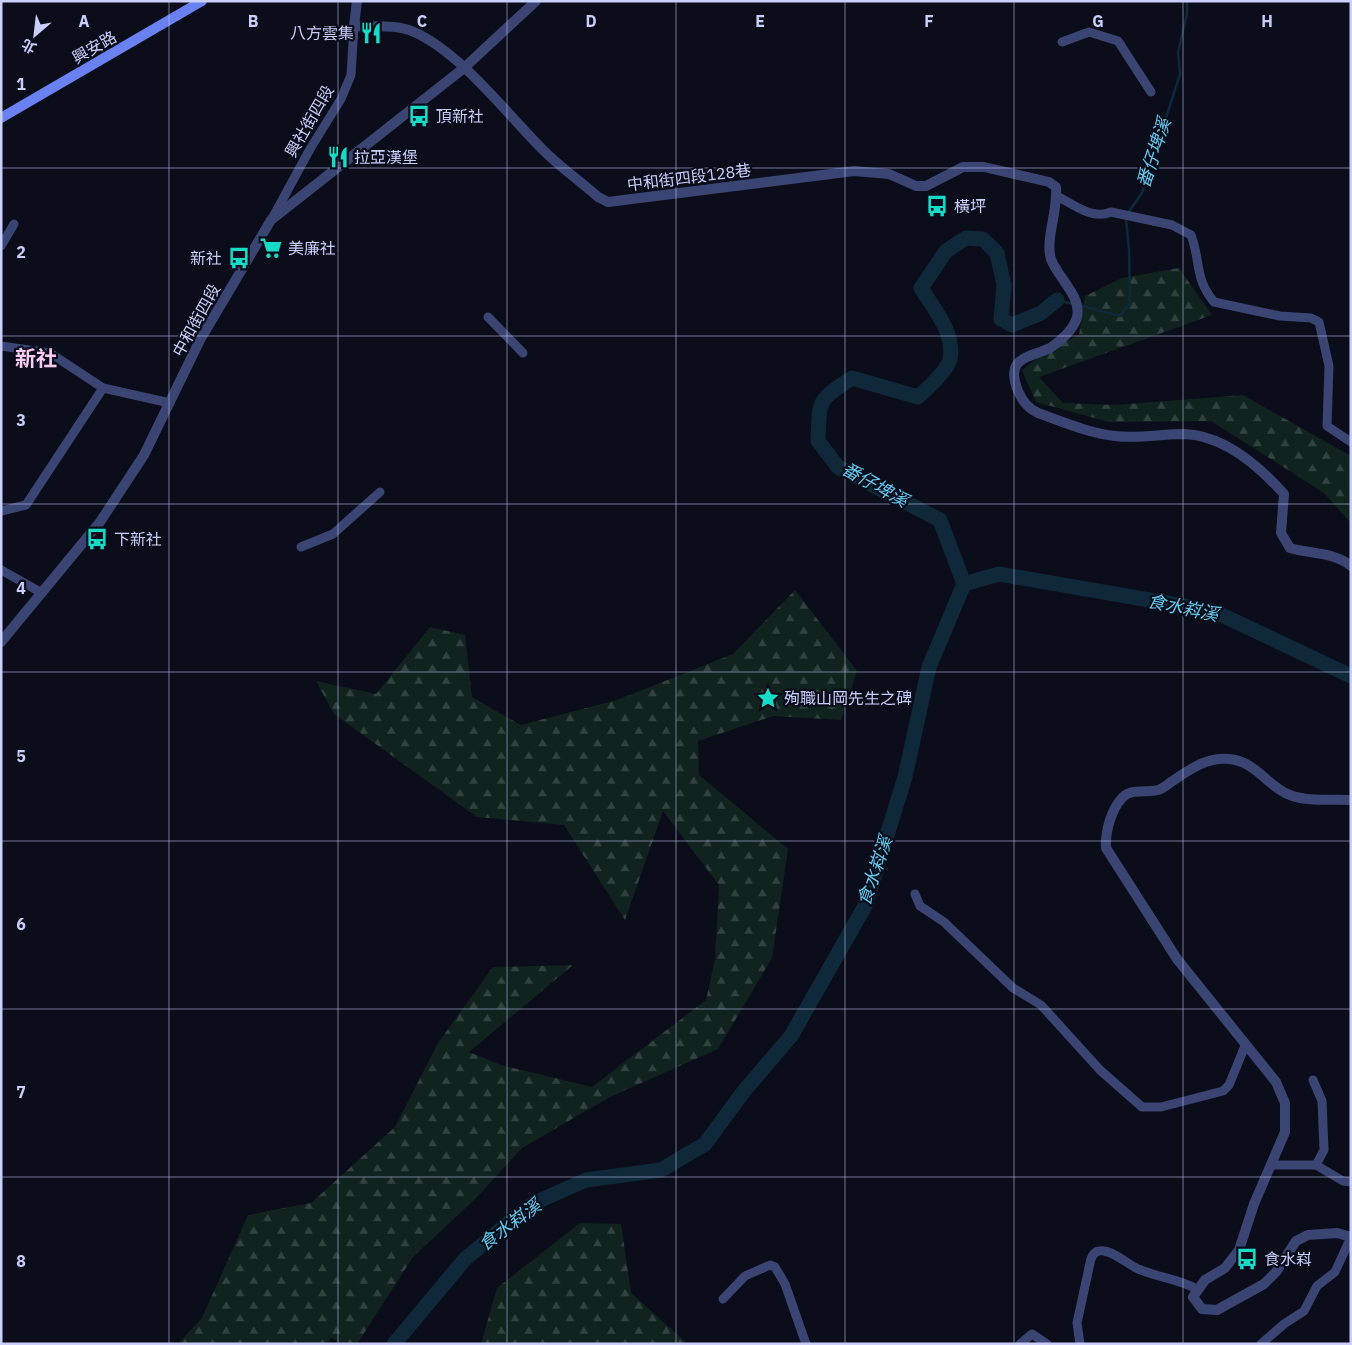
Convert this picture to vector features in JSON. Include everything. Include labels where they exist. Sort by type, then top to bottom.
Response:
[{"type":"main road","name":"興安路","points":[[1,118],[202,1]]},
{"type":"street","name":"興社街四段","points":[[271,220],[310,149],[341,99],[351,76],[357,1]]},
{"type":"street","name":"中和街四段","points":[[1,642],[100,522],[144,455],[200,340],[271,220],[464,68],[536,1]]},
{"type":"street","name":"中和街四段128巷","points":[[354,26],[413,31],[432,41],[464,68],[544,151],[598,197],[608,202],[854,171],[889,174],[916,186],[926,186],[963,167],[984,167],[1042,179],[1056,187],[1057,196]]},
{"type":"street","points":[[1062,42],[1089,32],[1118,41],[1151,92]]},
{"type":"street","points":[[1351,442],[1327,426],[1329,366],[1319,322],[1311,318],[1280,316],[1214,302],[1207,294],[1197,270],[1196,248],[1191,235],[1172,225],[1111,212],[1104,215],[1092,215],[1057,196],[1056,217],[1049,248],[1052,261],[1074,298],[1077,316],[1066,335],[1049,348],[1025,356],[1017,365],[1016,385],[1028,408],[1038,413],[1112,436],[1184,434],[1199,435],[1215,440],[1256,465],[1284,494],[1281,533],[1290,548],[1330,555],[1345,561],[1351,566]]},
{"type":"street","points":[[1,246],[14,224]]},
{"type":"street","points":[[488,317],[523,353]]},
{"type":"street","points":[[1,346],[50,353],[103,388],[170,403]]},
{"type":"street","points":[[1,512],[26,505],[103,388]]},
{"type":"street","points":[[301,547],[333,534],[380,492]]},
{"type":"street","points":[[1,570],[42,593]]},
{"type":"street","points":[[1261,1344],[1284,1324],[1304,1311],[1317,1286],[1336,1272],[1351,1237],[1337,1233],[1308,1235],[1296,1241],[1276,1272],[1264,1284],[1217,1310],[1202,1309],[1193,1297],[1205,1280],[1225,1268],[1239,1250],[1254,1204],[1272,1165],[1284,1132],[1284,1103],[1276,1082],[1245,1046],[1177,959],[1106,848],[1107,829],[1123,797],[1132,792],[1158,790],[1201,763],[1220,758],[1232,759],[1254,768],[1289,795],[1307,798],[1351,800]]},
{"type":"street","points":[[915,894],[920,906],[944,922],[1013,988],[1041,1005],[1100,1070],[1142,1107],[1161,1107],[1223,1091],[1229,1085],[1245,1046]]},
{"type":"street","points":[[1312,1080],[1322,1101],[1324,1150],[1316,1166]]},
{"type":"street","points":[[1272,1165],[1316,1166],[1343,1181],[1351,1182]]},
{"type":"street","points":[[1080,1344],[1077,1323],[1092,1255],[1099,1251],[1107,1252],[1138,1269],[1184,1282],[1197,1289]]},
{"type":"street","points":[[723,1299],[745,1276],[770,1264],[776,1267],[785,1284],[806,1344]]},
{"type":"street","points":[[1020,1344],[1032,1334],[1047,1344]]},
{"type":"green space","points":[[1179,268],[1212,315],[1039,377],[1063,403],[1115,405],[1243,395],[1351,456],[1351,523],[1324,493],[1211,421],[1109,422],[1036,402],[1022,370],[1046,351],[1079,335],[1085,296],[1122,278]]},
{"type":"green space","points":[[795,590],[857,671],[841,720],[773,716],[698,741],[699,775],[788,849],[772,958],[718,1049],[610,1097],[522,1148],[476,1198],[413,1257],[357,1344],[343,1344],[331,1338],[327,1344],[178,1344],[202,1318],[248,1215],[311,1203],[395,1127],[438,1043],[493,967],[573,965],[469,1052],[501,1065],[592,1087],[706,1000],[715,959],[719,885],[663,811],[625,920],[564,825],[477,817],[334,714],[316,681],[376,694],[430,627],[465,635],[472,697],[521,725],[617,700],[733,654]]},
{"type":"green space","points":[[580,1223],[621,1224],[631,1293],[688,1344],[481,1344],[497,1288]]},
{"type":"waterway","name":"番仔埤溪","points":[[1128,213],[1142,193],[1180,74],[1178,52],[1187,14],[1187,1]]},
{"type":"waterway","name":"番仔埤溪","points":[[1079,305],[1120,316],[1130,303],[1126,218]]},
{"type":"waterway","name":"番仔埤溪","points":[[964,584],[940,520],[838,467],[818,441],[820,409],[826,397],[852,378],[918,397],[941,374],[950,359],[951,349],[949,340],[942,322],[921,288],[946,251],[966,238],[983,239],[997,253],[1004,285],[1001,319],[1012,325],[1041,313],[1057,300]]},
{"type":"waterway","name":"番仔埤溪","points":[[1057,300],[1073,304]]},
{"type":"waterway","name":"食水嵙溪","points":[[394,1344],[465,1259],[532,1204],[586,1180],[661,1170],[705,1144],[744,1091],[791,1036],[865,906],[905,777],[929,667],[964,584],[999,574],[1213,611],[1351,676]]},
{"type":"place","name":"八方雲集","points":[[371,33]]},
{"type":"place","name":"頂新社","points":[[419,116]]},
{"type":"place","name":"拉亞漢堡","points":[[338,157]]},
{"type":"place","name":"橫坪","points":[[937,206]]},
{"type":"place","name":"美廉社","points":[[271,248]]},
{"type":"place","name":"新社","points":[[239,258]]},
{"type":"place","name":"下新社","points":[[97,539]]},
{"type":"place","name":"殉職山岡先生之碑","points":[[768,698]]},
{"type":"place","name":"食水嵙","points":[[1247,1259]]},
{"type":"district","name":"新社","points":[[36,359]]}]
